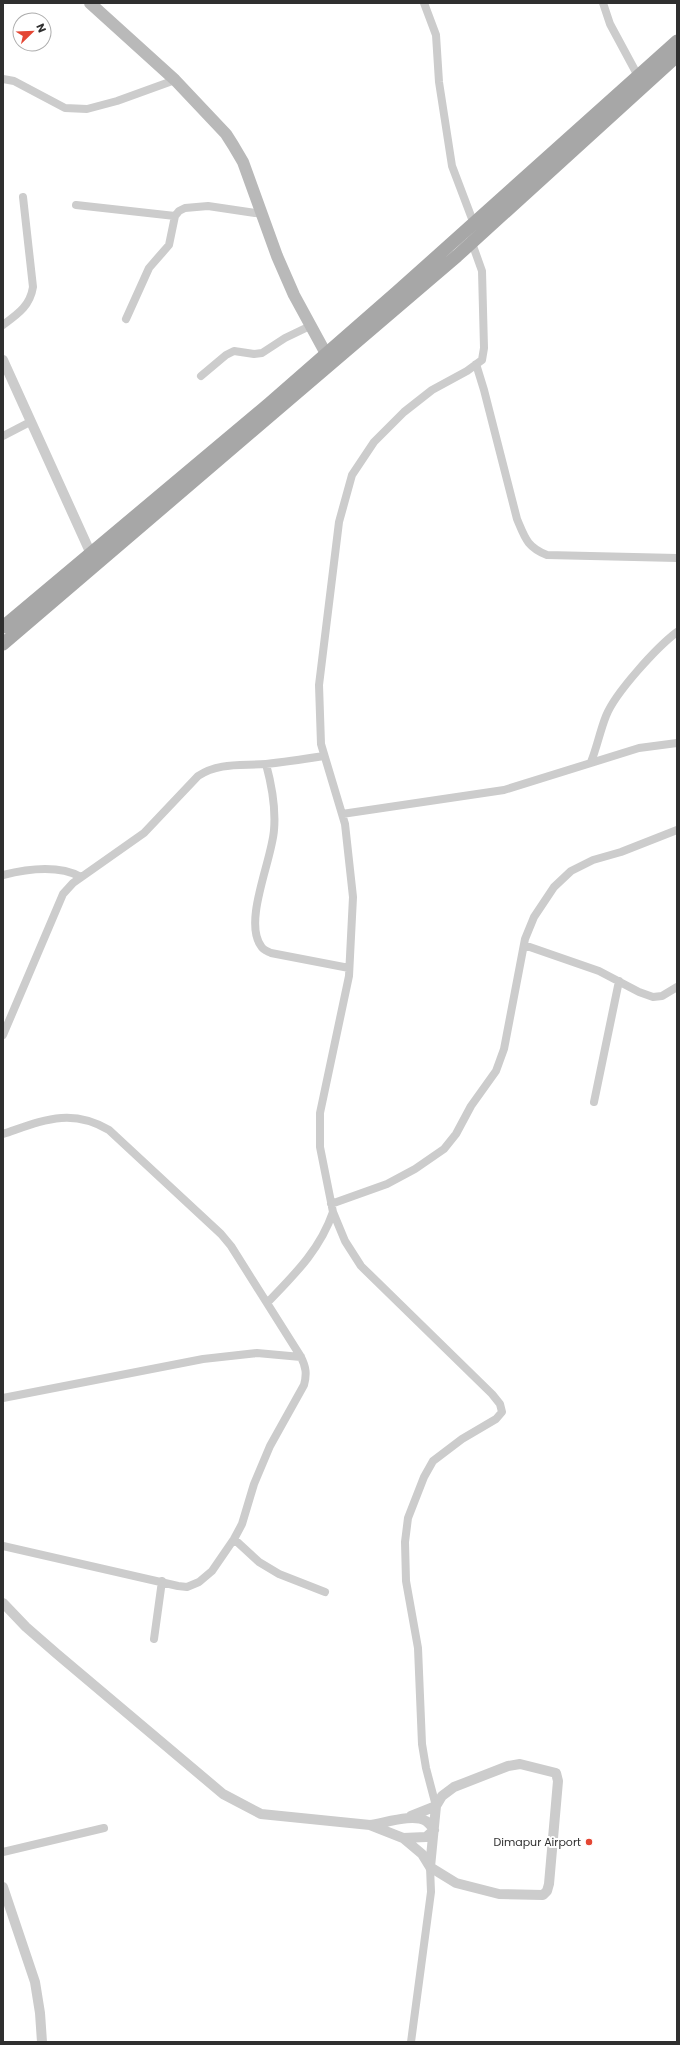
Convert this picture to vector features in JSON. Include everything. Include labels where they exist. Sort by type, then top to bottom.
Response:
[{"type":"main road","points":[[90,3],[175,80],[226,134],[243,162],[294,295],[329,358]]},
{"type":"main road","points":[[3,644],[329,358],[474,224],[677,41]]},
{"type":"main road","points":[[3,627],[329,358],[472,243],[677,56]]},
{"type":"street","points":[[424,3],[436,36],[438,82],[452,166],[474,224]]},
{"type":"street","points":[[603,3],[610,24],[638,76]]},
{"type":"street","points":[[3,79],[14,81],[65,108],[87,110],[175,80]]},
{"type":"street","points":[[3,325],[24,309],[31,298],[33,287],[23,197]]},
{"type":"street","points":[[76,205],[175,216]]},
{"type":"street","points":[[126,319],[149,268],[169,245],[175,216],[179,211],[185,208],[202,206],[262,214]]},
{"type":"street","points":[[411,2042],[431,1892],[430,1867],[436,1806],[426,1768],[422,1744],[418,1648],[406,1573],[405,1542],[408,1518],[424,1477],[433,1461],[462,1439],[496,1419],[502,1412],[492,1394],[361,1266],[345,1242],[333,1212],[320,1147],[320,1113],[349,968],[353,897],[349,848],[342,814],[321,744],[319,685],[339,522],[352,475],[374,442],[404,412],[432,390],[482,360],[484,348],[483,278],[481,264],[472,243]]},
{"type":"street","points":[[201,376],[226,355],[234,351],[254,354],[262,352],[285,338],[310,326]]},
{"type":"street","points":[[3,360],[91,554]]},
{"type":"street","points":[[476,364],[486,397],[517,519],[525,538],[534,550],[547,555],[677,558]]},
{"type":"street","points":[[3,436],[30,422]]},
{"type":"street","points":[[591,762],[606,715],[613,702],[664,642],[677,632]]},
{"type":"street","points":[[342,814],[504,790],[639,748],[677,743]]},
{"type":"street","points":[[3,1035],[36,960],[58,904],[63,894],[81,877],[144,833],[198,776],[208,769],[219,766],[266,764],[324,756]]},
{"type":"street","points":[[266,764],[273,794],[274,832],[259,898],[255,928],[258,940],[262,948],[271,953],[349,968]]},
{"type":"street","points":[[331,1204],[387,1184],[415,1170],[444,1149],[456,1134],[471,1106],[496,1071],[504,1049],[524,945],[534,917],[554,887],[571,871],[593,860],[621,852],[677,830]]},
{"type":"street","points":[[3,874],[58,870],[71,872],[81,877]]},
{"type":"street","points":[[524,945],[599,970],[639,992],[653,997],[662,996],[677,987]]},
{"type":"street","points":[[594,1102],[619,981]]},
{"type":"street","points":[[3,1134],[59,1117],[77,1118],[96,1122],[109,1130],[220,1234],[240,1259],[302,1357],[307,1375],[304,1384],[270,1446],[254,1484],[242,1524],[234,1539],[212,1571],[199,1582],[187,1587],[3,1546]]},
{"type":"street","points":[[267,1303],[314,1252],[326,1232],[333,1212]]},
{"type":"street","points":[[3,1398],[96,1382],[203,1359],[256,1353],[302,1357]]},
{"type":"street","points":[[234,1539],[259,1562],[279,1574],[325,1592]]},
{"type":"street","points":[[154,1639],[162,1581]]},
{"type":"street","points":[[3,1602],[26,1627],[223,1794],[261,1814],[370,1825],[402,1838],[422,1854],[430,1867],[456,1883],[510,1896],[543,1895],[547,1891],[549,1884],[558,1781],[556,1773],[537,1767],[520,1764],[508,1766],[454,1786],[442,1796],[436,1806],[403,1818],[370,1825]]},
{"type":"street","points":[[403,1818],[420,1819],[426,1821],[434,1830]]},
{"type":"street","points":[[3,1852],[104,1828]]},
{"type":"street","points":[[402,1838],[426,1837],[434,1830]]},
{"type":"street","points":[[3,1887],[35,1982],[40,2013],[42,2042]]},
{"type":"place","name":"Dimapur Airport","points":[[589,1842]]}]
